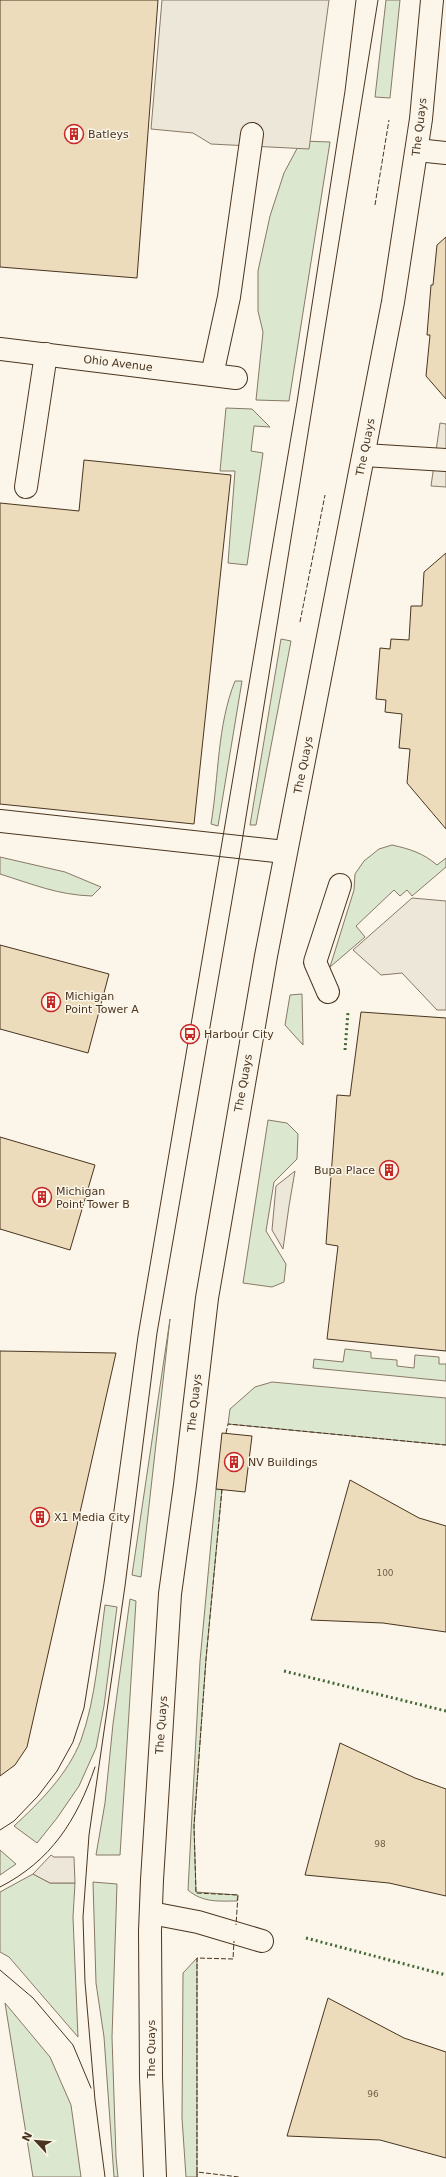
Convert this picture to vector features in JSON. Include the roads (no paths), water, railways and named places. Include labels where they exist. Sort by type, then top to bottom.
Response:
[{"type":"street","name":"The Quays","points":[[155,2177],[151,2077],[151,1913],[170,1594],[200,1351],[208,1290],[243,1083],[285,852],[393,302],[417,150],[432,0]]},
{"type":"street","points":[[212,375],[229,297],[252,134]]},
{"type":"street","points":[[417,150],[446,153]]},
{"type":"street","name":"Ohio Avenue","points":[[0,349],[236,378]]},
{"type":"street","points":[[26,487],[46,354]]},
{"type":"street","points":[[364,455],[446,460]]},
{"type":"street","points":[[0,821],[285,852]]},
{"type":"street","points":[[328,992],[315,962],[340,885]]},
{"type":"street","points":[[151,1913],[198,1922],[262,1941]]},
{"type":"tram line","points":[[0,1830],[14,1821],[38,1796],[57,1771],[73,1742],[84,1708],[104,1583],[138,1336],[297,402],[345,91],[356,0]]},
{"type":"tram line","points":[[105,2177],[95,2100],[85,1982],[83,1917],[89,1835],[125,1586],[157,1333],[241,848],[378,0]]},
{"type":"tram line","points":[[0,1887],[18,1877],[34,1865],[48,1852],[60,1837],[80,1804],[95,1767]]},
{"type":"tram line","points":[[0,1970],[33,1998],[73,2045],[91,2088]]},
{"type":"place","name":"Batleys","points":[[74,134]]},
{"type":"place","name":"Michigan Point Tower A","points":[[51,1002]]},
{"type":"place","name":"Harbour City","points":[[190,1034]]},
{"type":"place","name":"Bupa Place","points":[[389,1170]]},
{"type":"place","name":"Michigan Point Tower B","points":[[42,1197]]},
{"type":"place","name":"NV Buildings","points":[[234,1462]]},
{"type":"place","name":"X1 Media City","points":[[40,1517]]}]
